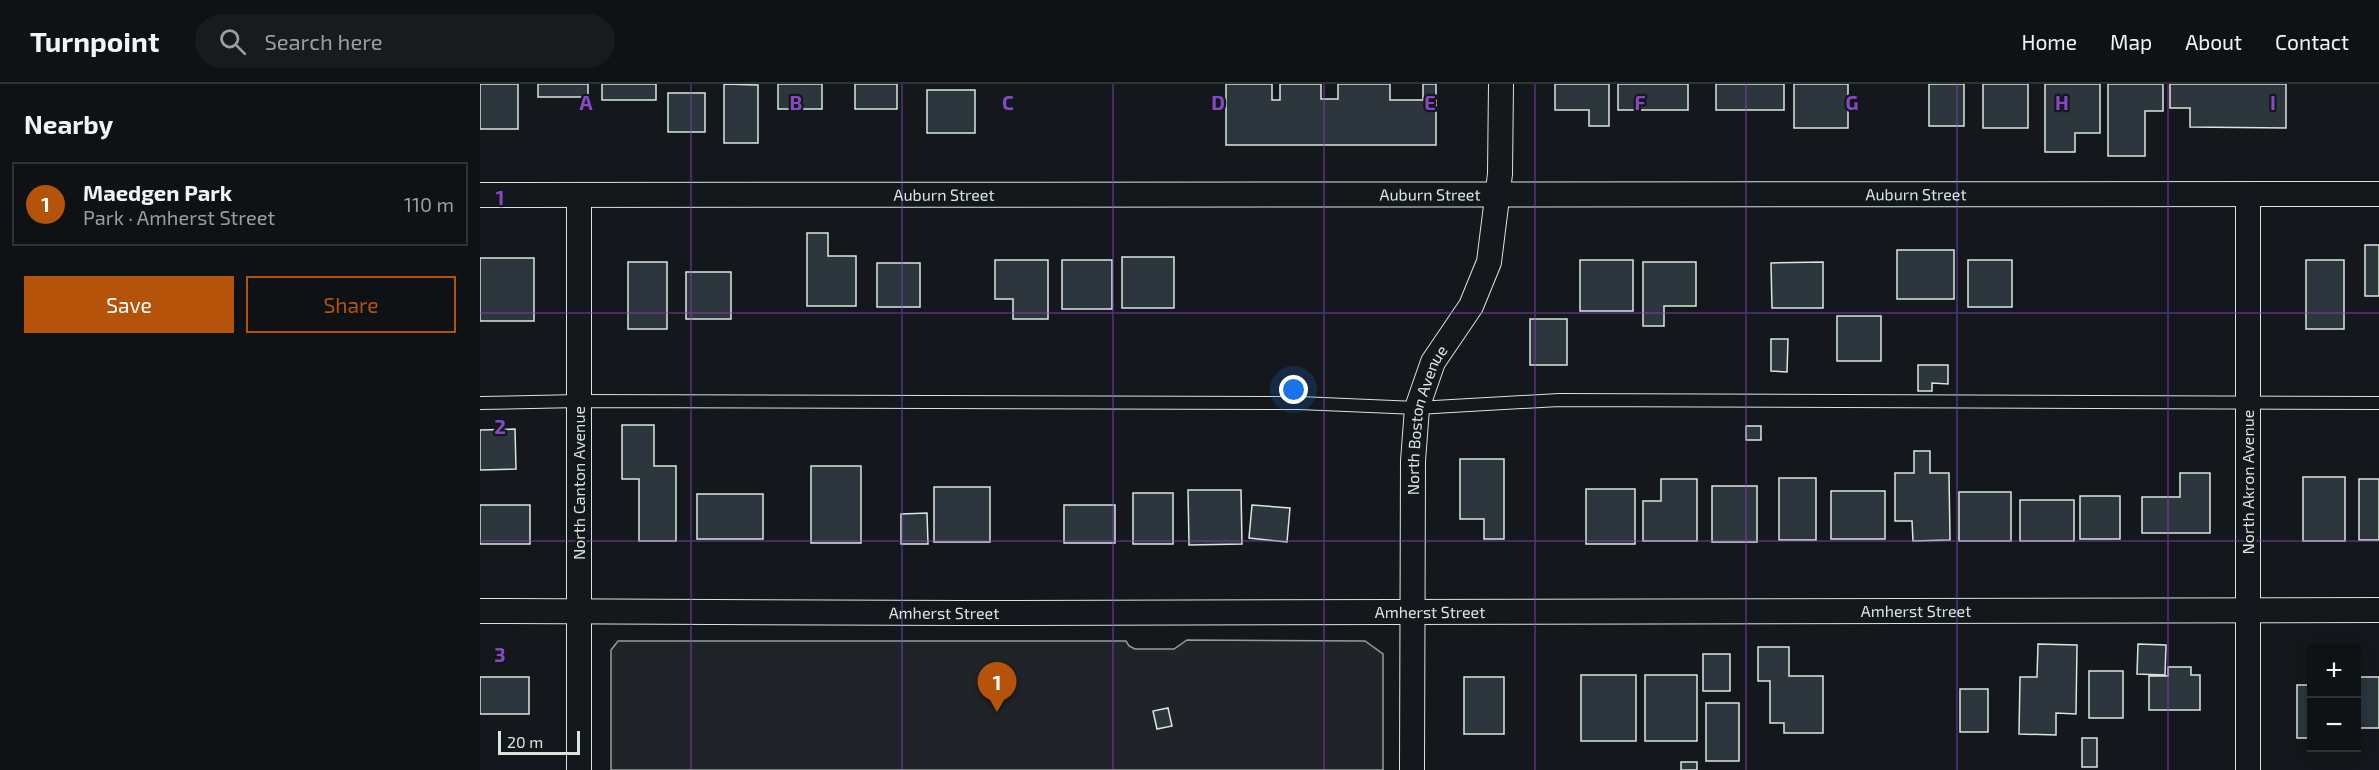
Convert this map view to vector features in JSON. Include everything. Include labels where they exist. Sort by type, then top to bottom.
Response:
[{"type":"street","name":"North Boston Avenue","points":[[1412,770],[1413,461],[1417,408],[1432,362],[1471,306],[1489,262],[1500,174],[1501,84]]},
{"type":"street","name":"Auburn Street","points":[[480,195],[2379,194]]},
{"type":"street","name":"North Akron Avenue","points":[[2248,195],[2248,770]]},
{"type":"street","name":"North Canton Avenue","points":[[579,196],[579,770]]},
{"type":"street","name":"Amherst Street","points":[[480,611],[2379,610]]},
{"type":"lane","points":[[480,403],[579,401],[1299,403],[1417,408],[1559,400],[2379,403]]},
{"type":"shaded area","points":[[1187,640],[1365,641],[1383,654],[1383,770],[611,770],[611,650],[618,641],[1126,641],[1135,649],[1174,649]]},
{"type":"building","points":[[480,84],[518,84],[518,129],[480,129]]},
{"type":"building","points":[[538,84],[588,84],[588,97],[538,97]]},
{"type":"building","points":[[602,84],[656,84],[656,100],[602,100]]},
{"type":"building","points":[[724,84],[758,85],[758,143],[724,143]]},
{"type":"building","points":[[778,84],[822,84],[822,109],[778,109]]},
{"type":"building","points":[[855,84],[897,84],[897,109],[855,109]]},
{"type":"building","points":[[1226,84],[1272,84],[1272,100],[1280,100],[1280,84],[1321,84],[1321,99],[1338,99],[1338,84],[1390,84],[1390,100],[1423,100],[1423,84],[1436,84],[1436,145],[1226,145]]},
{"type":"building","points":[[1555,84],[1609,84],[1609,126],[1589,126],[1589,110],[1555,110]]},
{"type":"building","points":[[1618,84],[1688,84],[1688,110],[1618,110]]},
{"type":"building","points":[[1716,84],[1784,84],[1784,110],[1716,110]]},
{"type":"building","points":[[1794,84],[1848,84],[1848,128],[1794,128]]},
{"type":"building","points":[[1929,84],[1964,84],[1964,126],[1929,126]]},
{"type":"building","points":[[1983,84],[2028,84],[2028,128],[1983,128]]},
{"type":"building","points":[[2045,84],[2100,84],[2100,133],[2075,133],[2075,152],[2045,152]]},
{"type":"building","points":[[2108,84],[2163,84],[2163,111],[2145,111],[2145,156],[2108,156]]},
{"type":"building","points":[[2170,84],[2286,84],[2286,128],[2190,127],[2190,108],[2170,108]]},
{"type":"building","points":[[927,90],[975,90],[975,133],[927,133]]},
{"type":"building","points":[[668,93],[705,93],[705,132],[668,132]]},
{"type":"building","points":[[807,233],[828,233],[828,256],[856,256],[856,306],[807,306]]},
{"type":"building","points":[[2365,245],[2379,245],[2379,296],[2365,296]]},
{"type":"building","points":[[1897,250],[1954,250],[1954,299],[1897,299]]},
{"type":"building","points":[[1122,257],[1174,257],[1174,308],[1122,308]]},
{"type":"building","points":[[480,258],[534,258],[534,321],[480,321]]},
{"type":"building","points":[[995,260],[1048,260],[1048,319],[1013,319],[1013,299],[995,299]]},
{"type":"building","points":[[1062,260],[1112,260],[1112,309],[1062,309]]},
{"type":"building","points":[[1580,260],[1633,260],[1633,311],[1580,311]]},
{"type":"building","points":[[1968,260],[2012,260],[2012,307],[1968,307]]},
{"type":"building","points":[[2306,260],[2344,260],[2344,329],[2306,329]]},
{"type":"building","points":[[628,262],[667,262],[667,329],[628,329]]},
{"type":"building","points":[[1643,262],[1696,262],[1696,306],[1664,306],[1664,326],[1643,326]]},
{"type":"building","points":[[1823,262],[1823,308],[1772,308],[1771,263]]},
{"type":"building","points":[[877,263],[920,263],[920,307],[877,307]]},
{"type":"building","points":[[686,272],[731,272],[731,319],[686,319]]},
{"type":"building","points":[[1837,316],[1881,316],[1881,361],[1837,361]]},
{"type":"building","points":[[1530,319],[1567,319],[1567,365],[1530,365]]},
{"type":"building","points":[[1771,339],[1788,339],[1787,372],[1771,371]]},
{"type":"building","points":[[1918,365],[1948,365],[1948,384],[1932,383],[1932,391],[1918,391]]},
{"type":"building","points":[[622,425],[654,425],[654,466],[676,466],[676,541],[639,541],[639,479],[622,479]]},
{"type":"building","points":[[1746,426],[1761,426],[1761,440],[1746,440]]},
{"type":"building","points":[[515,429],[516,469],[480,470],[480,430]]},
{"type":"building","points":[[1914,451],[1930,451],[1930,473],[1949,473],[1950,540],[1913,541],[1912,521],[1895,521],[1895,473],[1914,473]]},
{"type":"building","points":[[1460,459],[1504,459],[1504,539],[1484,539],[1484,519],[1460,519]]},
{"type":"building","points":[[811,466],[861,466],[861,543],[811,543]]},
{"type":"building","points":[[2180,473],[2210,473],[2210,533],[2142,533],[2142,497],[2180,497]]},
{"type":"building","points":[[2303,477],[2345,477],[2345,541],[2303,541]]},
{"type":"building","points":[[1779,478],[1816,478],[1816,540],[1779,540]]},
{"type":"building","points":[[1661,479],[1697,479],[1697,541],[1643,541],[1643,501],[1661,501]]},
{"type":"building","points":[[2359,479],[2379,479],[2379,540],[2359,540]]},
{"type":"building","points":[[1712,486],[1757,486],[1757,542],[1712,542]]},
{"type":"building","points":[[934,487],[990,487],[990,542],[934,542]]},
{"type":"building","points":[[1586,489],[1635,489],[1635,544],[1586,544]]},
{"type":"building","points":[[1188,490],[1241,490],[1242,544],[1189,545]]},
{"type":"building","points":[[1831,491],[1885,491],[1885,539],[1831,539]]},
{"type":"building","points":[[1959,492],[2011,492],[2011,541],[1959,541]]},
{"type":"building","points":[[1133,493],[1173,493],[1173,544],[1133,544]]},
{"type":"building","points":[[697,494],[763,494],[763,539],[697,539]]},
{"type":"building","points":[[2080,496],[2120,496],[2120,539],[2080,539]]},
{"type":"building","points":[[2020,500],[2074,500],[2074,541],[2020,541]]},
{"type":"building","points":[[480,505],[530,505],[530,544],[480,544]]},
{"type":"building","points":[[1064,505],[1115,505],[1115,543],[1064,543]]},
{"type":"building","points":[[1252,505],[1290,508],[1287,542],[1249,538]]},
{"type":"building","points":[[927,513],[928,544],[901,544],[901,514]]},
{"type":"building","points":[[2038,644],[2077,645],[2076,714],[2056,713],[2056,735],[2019,734],[2020,677],[2037,677]]},
{"type":"building","points":[[2138,644],[2166,645],[2165,675],[2137,674]]},
{"type":"building","points":[[1758,647],[1789,647],[1789,676],[1823,676],[1823,733],[1784,733],[1784,723],[1770,723],[1770,681],[1758,681]]},
{"type":"building","points":[[1703,654],[1730,654],[1730,691],[1703,691]]},
{"type":"building","points":[[2168,667],[2191,667],[2191,675],[2200,675],[2200,710],[2149,710],[2149,676],[2168,676]]},
{"type":"building","points":[[2089,671],[2123,671],[2123,718],[2089,718]]},
{"type":"building","points":[[1581,675],[1636,675],[1636,741],[1581,741]]},
{"type":"building","points":[[1645,675],[1697,675],[1697,741],[1645,741]]},
{"type":"building","points":[[480,677],[529,677],[529,714],[480,714]]},
{"type":"building","points":[[1464,677],[1504,677],[1504,734],[1464,734]]},
{"type":"building","points":[[2361,677],[2379,677],[2379,728],[2361,728]]},
{"type":"building","points":[[2297,685],[2307,685],[2307,738],[2297,738]]},
{"type":"building","points":[[1960,689],[1988,689],[1988,732],[1960,732]]},
{"type":"building","points":[[1706,703],[1739,703],[1739,761],[1706,761]]},
{"type":"building","points":[[1168,708],[1172,726],[1157,729],[1153,711]]},
{"type":"building","points":[[2082,738],[2097,738],[2097,767],[2082,767]]},
{"type":"building","points":[[1681,762],[1697,762],[1697,770],[1681,770]]},
{"type":"place","name":"Maedgen Park","points":[[997,712]]}]
